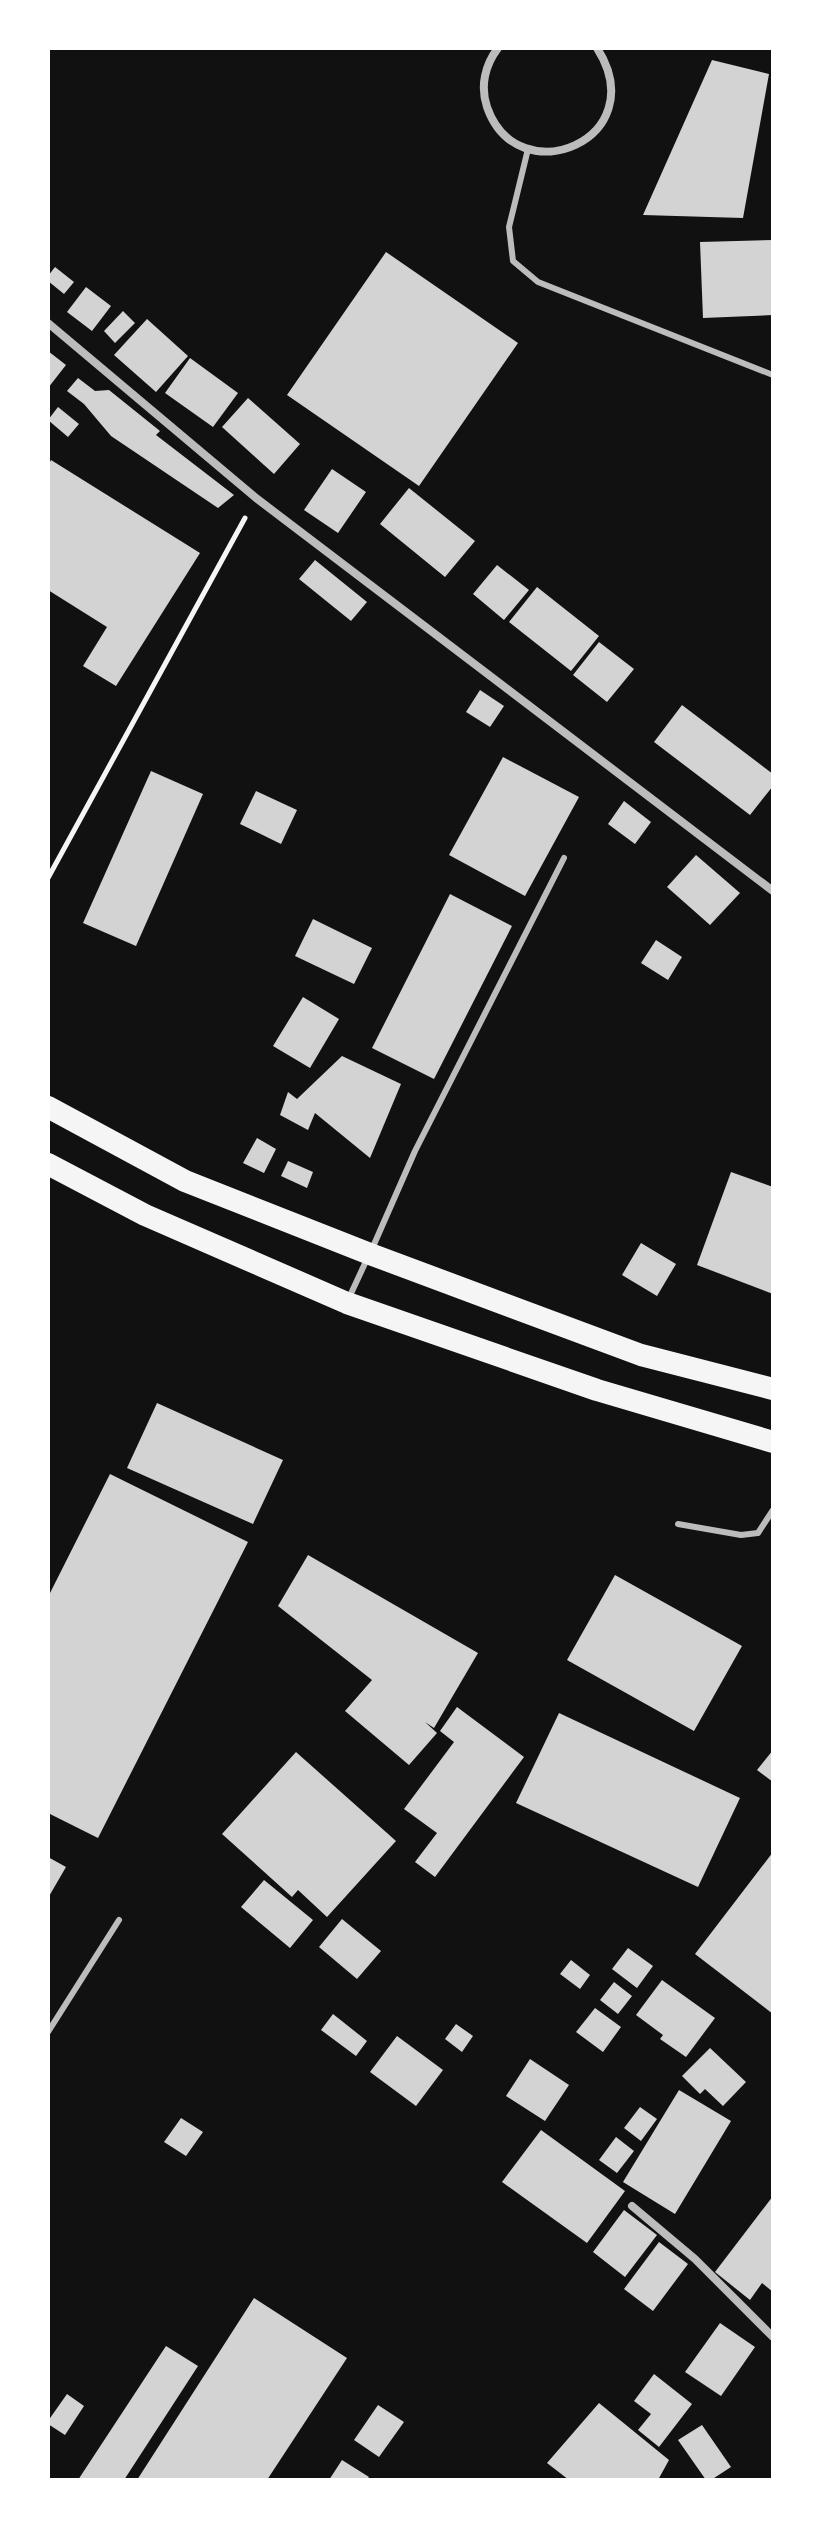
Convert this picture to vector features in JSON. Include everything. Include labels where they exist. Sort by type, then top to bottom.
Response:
[{"type":"highway","points":[[48,1107],[185,1181],[370,1254],[641,1355],[773,1389]]},
{"type":"highway","points":[[48,1164],[145,1215],[347,1303],[597,1390],[773,1442]]},
{"type":"street","points":[[495,49],[485,72],[484,96],[491,118],[506,137],[528,149],[548,152],[569,148],[588,138],[602,123],[610,103],[612,83],[606,62],[597,48]]},
{"type":"street","points":[[48,323],[256,498],[773,891]]},
{"type":"street","points":[[632,2206],[695,2259],[773,2337]]},
{"type":"lane","points":[[528,149],[509,227],[513,261],[538,282],[773,375]]},
{"type":"lane","points":[[347,1303],[415,1151],[564,858]]},
{"type":"lane","points":[[678,1524],[741,1535],[758,1533],[773,1510]]},
{"type":"lane","points":[[48,2032],[119,1920]]},
{"type":"path","points":[[48,878],[256,498]]},
{"type":"building","points":[[712,60],[769,74],[743,218],[643,215]]},
{"type":"building","points":[[773,240],[773,315],[703,318],[700,242]]},
{"type":"building","points":[[386,252],[518,343],[419,486],[287,395]]},
{"type":"building","points":[[55,267],[74,282],[64,294],[48,281]]},
{"type":"building","points":[[86,287],[111,306],[92,331],[67,312]]},
{"type":"building","points":[[123,311],[135,323],[115,343],[104,331]]},
{"type":"building","points":[[147,319],[188,356],[156,392],[114,355]]},
{"type":"building","points":[[48,351],[66,365],[48,388]]},
{"type":"building","points":[[190,358],[238,393],[213,427],[165,393]]},
{"type":"building","points":[[78,378],[95,391],[109,390],[160,431],[156,435],[234,495],[218,508],[111,436],[84,404],[67,391]]},
{"type":"building","points":[[248,398],[300,444],[274,474],[222,427]]},
{"type":"building","points":[[58,407],[79,424],[68,437],[48,420]]},
{"type":"building","points":[[51,460],[200,553],[116,686],[83,666],[107,627],[48,590],[48,466]]},
{"type":"building","points":[[332,469],[366,492],[338,533],[304,510]]},
{"type":"building","points":[[409,488],[475,541],[445,577],[380,524]]},
{"type":"building","points":[[315,560],[367,602],[351,621],[299,579]]},
{"type":"building","points":[[497,565],[529,590],[504,620],[473,594]]},
{"type":"building","points":[[537,587],[599,636],[571,671],[509,622]]},
{"type":"building","points":[[599,642],[634,669],[607,702],[573,675]]},
{"type":"building","points":[[480,690],[504,706],[490,727],[466,712]]},
{"type":"building","points":[[682,705],[773,774],[773,786],[750,815],[654,742]]},
{"type":"building","points":[[503,757],[579,797],[525,896],[449,855]]},
{"type":"building","points":[[151,771],[203,794],[136,946],[83,923]]},
{"type":"building","points":[[256,791],[297,810],[281,844],[240,824]]},
{"type":"building","points":[[624,801],[651,822],[635,844],[608,824]]},
{"type":"building","points":[[696,855],[740,893],[710,925],[667,887]]},
{"type":"building","points":[[450,894],[512,926],[434,1079],[372,1048]]},
{"type":"building","points":[[313,919],[372,948],[354,984],[295,956]]},
{"type":"building","points":[[656,940],[682,957],[668,980],[641,963]]},
{"type":"building","points":[[303,997],[339,1019],[310,1068],[273,1046]]},
{"type":"building","points":[[342,1056],[401,1084],[370,1158],[315,1113],[308,1130],[280,1115],[288,1092],[297,1099]]},
{"type":"building","points":[[257,1138],[276,1149],[264,1173],[243,1163]]},
{"type":"building","points":[[288,1161],[313,1172],[307,1188],[281,1176]]},
{"type":"building","points":[[731,1172],[773,1187],[773,1294],[697,1265]]},
{"type":"building","points":[[641,1243],[676,1264],[657,1296],[622,1275]]},
{"type":"building","points":[[157,1403],[283,1460],[253,1524],[127,1468]]},
{"type":"building","points":[[110,1474],[248,1542],[98,1838],[48,1813],[48,1597]]},
{"type":"building","points":[[308,1555],[478,1653],[434,1728],[425,1722],[437,1733],[409,1765],[345,1711],[372,1680],[278,1606]]},
{"type":"building","points":[[615,1575],[742,1646],[694,1731],[567,1660]]},
{"type":"building","points":[[457,1707],[524,1757],[435,1877],[415,1862],[437,1833],[404,1809],[454,1742],[440,1731]]},
{"type":"building","points":[[559,1713],[740,1798],[698,1887],[516,1803]]},
{"type":"building","points":[[773,1750],[773,1782],[757,1770]]},
{"type":"building","points":[[296,1752],[396,1841],[327,1917],[298,1890],[292,1897],[222,1834]]},
{"type":"building","points":[[773,1852],[773,2014],[695,1954]]},
{"type":"building","points":[[48,1857],[66,1867],[48,1898]]},
{"type":"building","points":[[264,1880],[313,1920],[290,1948],[241,1907]]},
{"type":"building","points":[[342,1919],[381,1951],[357,1979],[319,1947]]},
{"type":"building","points":[[628,1948],[653,1966],[637,1988],[612,1969]]},
{"type":"building","points":[[571,1960],[590,1975],[580,1989],[560,1974]]},
{"type":"building","points":[[662,1980],[715,2018],[686,2057],[660,2039],[663,2035],[636,2015]]},
{"type":"building","points":[[614,1982],[632,1996],[618,2014],[600,2000]]},
{"type":"building","points":[[595,2008],[621,2027],[603,2052],[576,2032]]},
{"type":"building","points":[[333,2014],[367,2041],[356,2056],[321,2030]]},
{"type":"building","points":[[456,2024],[473,2036],[462,2052],[445,2039]]},
{"type":"building","points":[[397,2036],[443,2070],[416,2106],[370,2072]]},
{"type":"building","points":[[710,2048],[746,2082],[723,2106],[705,2089],[700,2094],[682,2076]]},
{"type":"building","points":[[530,2059],[569,2085],[545,2121],[506,2096]]},
{"type":"building","points":[[679,2090],[731,2121],[675,2214],[623,2182]]},
{"type":"building","points":[[640,2107],[657,2119],[641,2141],[624,2128]]},
{"type":"building","points":[[181,2118],[203,2132],[186,2156],[164,2142]]},
{"type":"building","points":[[541,2130],[625,2191],[587,2243],[502,2182]]},
{"type":"building","points":[[616,2137],[634,2151],[617,2173],[599,2160]]},
{"type":"building","points":[[773,2196],[773,2292],[762,2283],[750,2300],[715,2272]]},
{"type":"building","points":[[624,2210],[657,2235],[625,2277],[593,2252]]},
{"type":"building","points":[[659,2242],[688,2264],[653,2311],[624,2289]]},
{"type":"building","points":[[254,2298],[347,2358],[267,2480],[137,2480]]},
{"type":"building","points":[[720,2323],[755,2347],[721,2396],[685,2372]]},
{"type":"building","points":[[166,2346],[198,2366],[124,2480],[78,2480]]},
{"type":"building","points":[[654,2374],[692,2404],[659,2447],[638,2430],[651,2414],[634,2401]]},
{"type":"building","points":[[67,2394],[84,2406],[65,2435],[48,2421]]},
{"type":"building","points":[[599,2403],[669,2460],[658,2480],[569,2480],[547,2463]]},
{"type":"building","points":[[378,2405],[404,2422],[379,2457],[354,2440]]},
{"type":"building","points":[[702,2425],[731,2467],[711,2480],[706,2480],[678,2440]]},
{"type":"building","points":[[342,2460],[369,2477],[367,2480],[329,2480]]}]
